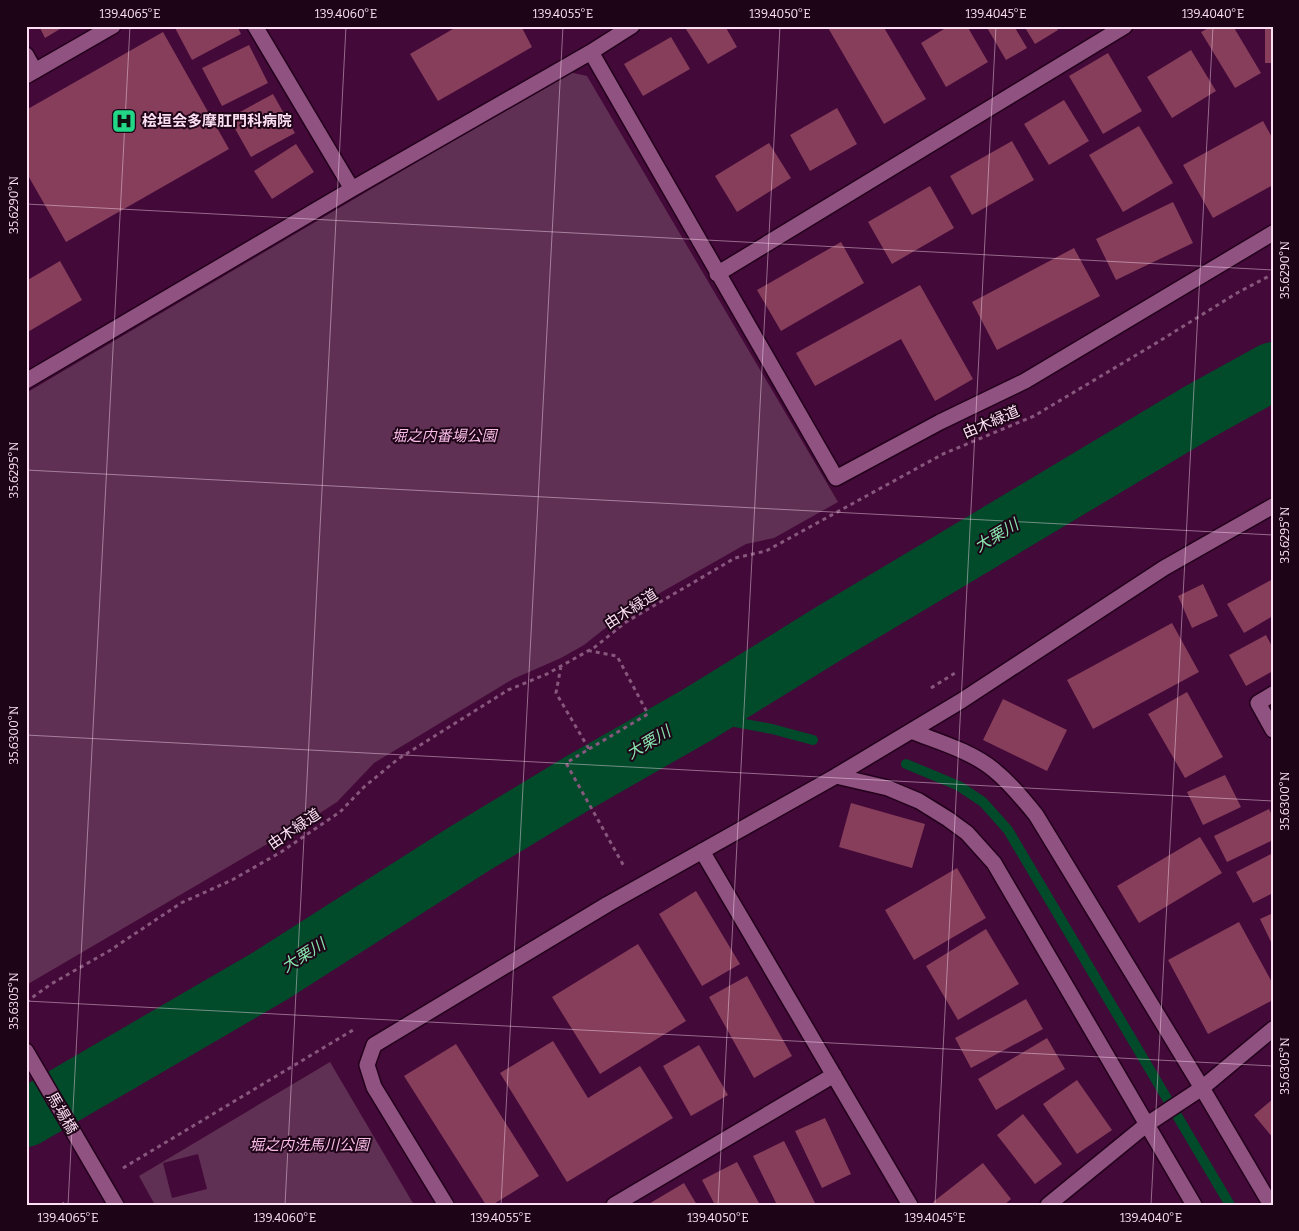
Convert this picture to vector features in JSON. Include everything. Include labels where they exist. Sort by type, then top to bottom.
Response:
[{"type":"street","points":[[26,55],[30,74],[113,26]]},
{"type":"street","points":[[256,26],[352,189]]},
{"type":"street","points":[[26,381],[352,189],[591,52],[632,26]]},
{"type":"street","points":[[717,274],[1125,26]]},
{"type":"street","points":[[591,52],[836,478],[940,422],[1025,381],[1273,233]]},
{"type":"street","points":[[446,1205],[374,1087],[367,1065],[374,1045],[608,904],[836,776],[961,701],[1164,568],[1273,506]]},
{"type":"street","points":[[1273,694],[1258,703],[1273,730]]},
{"type":"street","points":[[911,731],[962,751],[993,769],[1017,792],[1036,815],[1271,1205]]},
{"type":"street","points":[[836,776],[888,788],[918,801],[948,819],[972,839],[994,863],[1194,1205]]},
{"type":"street","points":[[702,851],[910,1205]]},
{"type":"street","points":[[1048,1205],[1146,1125],[1202,1088],[1273,1029]]},
{"type":"street","name":"馬場橋","points":[[26,1052],[98,1175],[111,1203]]},
{"type":"street","points":[[614,1205],[834,1075]]},
{"type":"path","name":"由木緑道","points":[[26,1002],[51,984],[108,951],[181,903],[232,880],[281,852],[340,812],[364,788],[398,759],[508,690],[547,674],[589,651],[626,622],[735,558],[766,550],[943,454],[1034,416],[1237,293],[1273,274]]},
{"type":"path","points":[[589,651],[617,656],[648,714],[566,763],[626,868]]},
{"type":"path","points":[[561,666],[556,693],[589,749]]},
{"type":"path","points":[[61,1205],[68,1201]]},
{"type":"green space","name":"堀之内番場公園","points":[[569,72],[587,76],[838,502],[774,538],[746,544],[623,614],[584,645],[561,658],[513,679],[374,763],[337,802],[320,813],[28,984],[26,981],[26,393]]},
{"type":"green space","name":"堀之内洗馬川公園","points":[[330,1062],[414,1205],[155,1205],[139,1176]],"holes":[[[198,1154],[207,1189],[172,1198],[163,1163]]]},
{"type":"building","points":[[39,26],[65,26],[45,38]]},
{"type":"building","points":[[174,26],[237,26],[241,34],[192,60]]},
{"type":"building","points":[[458,26],[521,26],[532,47],[438,101],[410,54]]},
{"type":"building","points":[[684,26],[725,26],[737,47],[708,64]]},
{"type":"building","points":[[827,26],[883,26],[926,99],[884,124]]},
{"type":"building","points":[[949,26],[967,26],[988,62],[946,87],[921,43]]},
{"type":"building","points":[[986,26],[1014,26],[1027,48],[1006,60]]},
{"type":"building","points":[[1024,26],[1056,26],[1058,30],[1035,44]]},
{"type":"building","points":[[1212,26],[1233,26],[1261,73],[1235,88],[1201,32]]},
{"type":"building","points":[[1265,26],[1273,26],[1273,63],[1265,63]]},
{"type":"building","points":[[163,32],[229,149],[66,242],[26,172],[26,110]]},
{"type":"building","points":[[671,37],[690,69],[643,96],[624,64]]},
{"type":"building","points":[[249,45],[268,83],[222,106],[202,68]]},
{"type":"building","points":[[1191,50],[1216,91],[1172,118],[1147,77]]},
{"type":"building","points":[[1108,53],[1142,111],[1103,134],[1069,76]]},
{"type":"building","points":[[273,94],[295,133],[251,157],[229,118]]},
{"type":"building","points":[[1064,100],[1089,141],[1049,165],[1024,124]]},
{"type":"building","points":[[837,108],[857,144],[810,171],[790,135]]},
{"type":"building","points":[[1263,121],[1273,139],[1273,185],[1213,218],[1183,165]]},
{"type":"building","points":[[1139,126],[1173,183],[1123,212],[1089,155]]},
{"type":"building","points":[[1012,141],[1034,180],[972,215],[950,176]]},
{"type":"building","points":[[769,143],[791,178],[737,212],[715,176]]},
{"type":"building","points":[[296,144],[314,172],[272,199],[254,171]]},
{"type":"building","points":[[930,186],[954,228],[892,264],[868,222]]},
{"type":"building","points":[[1173,202],[1193,243],[1116,280],[1096,239]]},
{"type":"building","points":[[841,242],[864,283],[781,331],[757,290]]},
{"type":"building","points":[[1074,248],[1100,296],[997,350],[972,302]]},
{"type":"building","points":[[60,261],[82,300],[26,333],[26,281]]},
{"type":"building","points":[[920,285],[973,379],[935,401],[901,339],[815,386],[796,353]]},
{"type":"building","points":[[1273,579],[1273,616],[1244,633],[1227,604]]},
{"type":"building","points":[[1203,584],[1218,616],[1192,628],[1178,596]]},
{"type":"building","points":[[1172,623],[1199,672],[1093,729],[1067,680]]},
{"type":"building","points":[[1266,635],[1273,648],[1273,671],[1246,686],[1229,655]]},
{"type":"building","points":[[1187,692],[1223,757],[1185,778],[1148,714]]},
{"type":"building","points":[[1003,699],[1067,730],[1047,771],[983,740]]},
{"type":"building","points":[[1225,775],[1241,807],[1203,825],[1187,792]]},
{"type":"building","points":[[851,803],[925,824],[912,868],[839,847]]},
{"type":"building","points":[[1269,809],[1273,817],[1273,840],[1227,862],[1214,836]]},
{"type":"building","points":[[1200,837],[1222,873],[1139,923],[1117,886]]},
{"type":"building","points":[[1273,853],[1273,893],[1253,903],[1236,872]]},
{"type":"building","points":[[957,868],[986,918],[914,960],[885,910]]},
{"type":"building","points":[[696,891],[740,964],[702,986],[659,914]]},
{"type":"building","points":[[1273,913],[1273,946],[1260,919]]},
{"type":"building","points":[[1239,922],[1273,984],[1273,1000],[1208,1034],[1168,960]]},
{"type":"building","points":[[986,929],[1019,984],[958,1020],[926,966]]},
{"type":"building","points":[[638,944],[686,1021],[600,1074],[552,997]]},
{"type":"building","points":[[747,976],[792,1056],[754,1078],[709,997]]},
{"type":"building","points":[[1026,999],[1043,1029],[971,1068],[955,1038]]},
{"type":"building","points":[[1047,1038],[1065,1069],[996,1110],[978,1079]]},
{"type":"building","points":[[553,1041],[588,1098],[640,1066],[673,1118],[567,1182],[500,1073]]},
{"type":"building","points":[[456,1044],[539,1176],[492,1205],[486,1205],[404,1076]]},
{"type":"building","points":[[699,1045],[728,1095],[691,1116],[663,1066]]},
{"type":"building","points":[[1077,1080],[1112,1130],[1077,1154],[1043,1104]]},
{"type":"building","points":[[1273,1099],[1273,1138],[1254,1115]]},
{"type":"building","points":[[1023,1114],[1062,1164],[1035,1184],[997,1135]]},
{"type":"building","points":[[825,1118],[851,1174],[822,1188],[795,1131]]},
{"type":"building","points":[[784,1141],[816,1205],[777,1205],[753,1156]]},
{"type":"building","points":[[737,1162],[760,1205],[715,1205],[702,1180]]},
{"type":"building","points":[[983,1163],[1011,1199],[1004,1205],[935,1205],[933,1202]]},
{"type":"building","points":[[684,1183],[697,1205],[647,1205]]},
{"type":"waterway","name":"大栗川","points":[[26,1118],[270,976],[469,849],[578,783],[697,715],[831,632],[1197,413],[1273,371]]},
{"type":"waterway","points":[[697,715],[772,729],[813,740]]},
{"type":"waterway","points":[[906,764],[959,786],[983,802],[1008,830],[1230,1205]]},
{"type":"place","name":"桧垣会多摩肛門科病院","points":[[124,121]]}]
